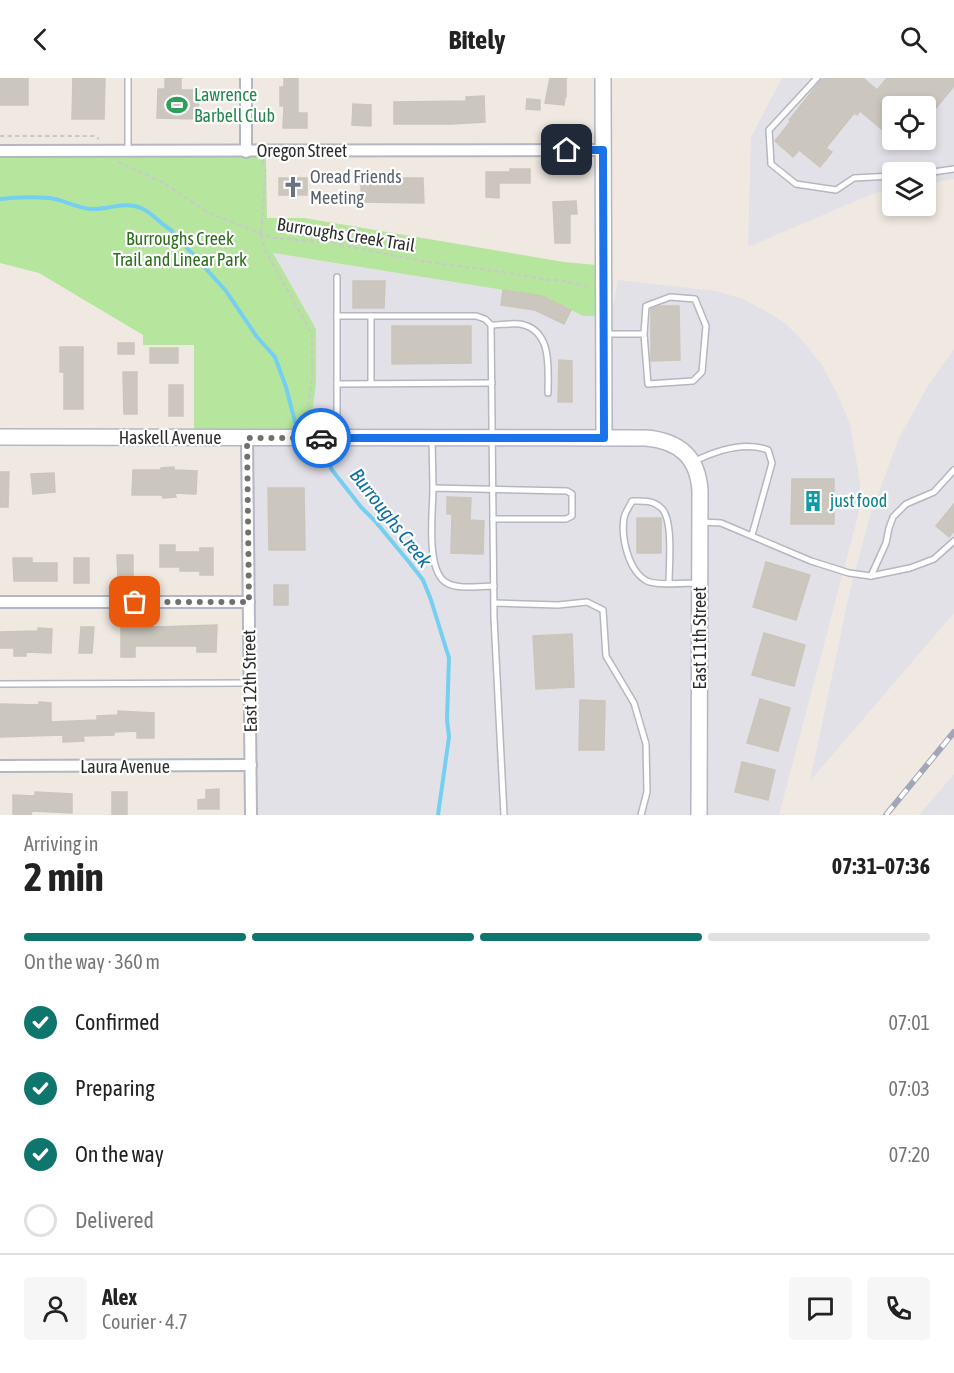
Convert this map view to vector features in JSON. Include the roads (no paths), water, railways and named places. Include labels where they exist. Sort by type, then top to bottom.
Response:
[{"type":"main road","points":[[603,78],[604,438]]},
{"type":"main road","name":"Haskell Avenue","points":[[0,437],[646,438],[665,441],[686,454],[692,462]]},
{"type":"main road","name":"East 11th Street","points":[[692,462],[699,479],[700,522],[699,815]]},
{"type":"street","points":[[246,78],[246,152]]},
{"type":"street","name":"Oregon Street","points":[[0,151],[603,150]]},
{"type":"street","name":"East 12th Street","points":[[247,438],[251,815]]},
{"type":"street","points":[[0,602],[249,602]]},
{"type":"street","name":"Laura Avenue","points":[[0,766],[251,765]]},
{"type":"lane","points":[[128,78],[128,152]]},
{"type":"lane","points":[[817,78],[769,130],[771,164],[796,184],[836,190],[854,178],[882,177]]},
{"type":"lane","points":[[936,172],[954,169]]},
{"type":"lane","points":[[337,277],[338,438]]},
{"type":"lane","points":[[670,297],[695,299],[706,326],[702,372],[693,381],[648,384],[644,334],[646,306],[670,297]]},
{"type":"lane","points":[[337,316],[476,316],[491,325],[520,324],[532,329],[542,339],[547,350],[548,393]]},
{"type":"lane","points":[[371,316],[371,383]]},
{"type":"lane","points":[[491,325],[494,603],[504,815]]},
{"type":"lane","points":[[604,334],[644,334]]},
{"type":"lane","points":[[337,384],[492,382]]},
{"type":"lane","points":[[432,438],[433,557],[436,572],[445,583],[455,586],[494,586]]},
{"type":"lane","points":[[692,462],[708,454],[740,447],[760,447],[768,450],[772,463],[752,535]]},
{"type":"lane","points":[[871,576],[886,543],[893,517],[906,504],[934,492],[954,470]]},
{"type":"lane","points":[[433,488],[567,491],[572,494],[572,516],[566,519],[493,519]]},
{"type":"lane","points":[[669,583],[668,519],[662,507],[647,500],[632,501],[624,516],[624,543],[631,562],[648,582],[669,583],[700,583]]},
{"type":"lane","points":[[700,522],[721,523],[811,561],[849,573],[871,576],[910,568],[934,559],[954,541]]},
{"type":"lane","points":[[494,603],[558,605],[587,602],[603,610],[606,656],[634,703],[646,744],[647,792],[641,815]]},
{"type":"lane","points":[[0,684],[250,683]]},
{"type":"waterway","name":"Burroughs Creek","points":[[0,199],[50,198],[97,209],[129,205],[149,213],[171,230],[226,291],[257,337],[275,357],[295,422]]},
{"type":"waterway","name":"Burroughs Creek","points":[[323,453],[332,470],[361,507],[423,580],[431,600],[449,658],[447,719],[449,737],[438,815]]},
{"type":"railway","points":[[886,815],[954,732]]},
{"type":"place","name":"Lawrence Barbell Club","points":[[177,105]]},
{"type":"place","name":"Oread Friends Meeting","points":[[293,187]]},
{"type":"place","name":"just food","points":[[813,501]]},
{"type":"park label","name":"Burroughs Creek Trail and Linear Park","points":[[180,249]]}]
